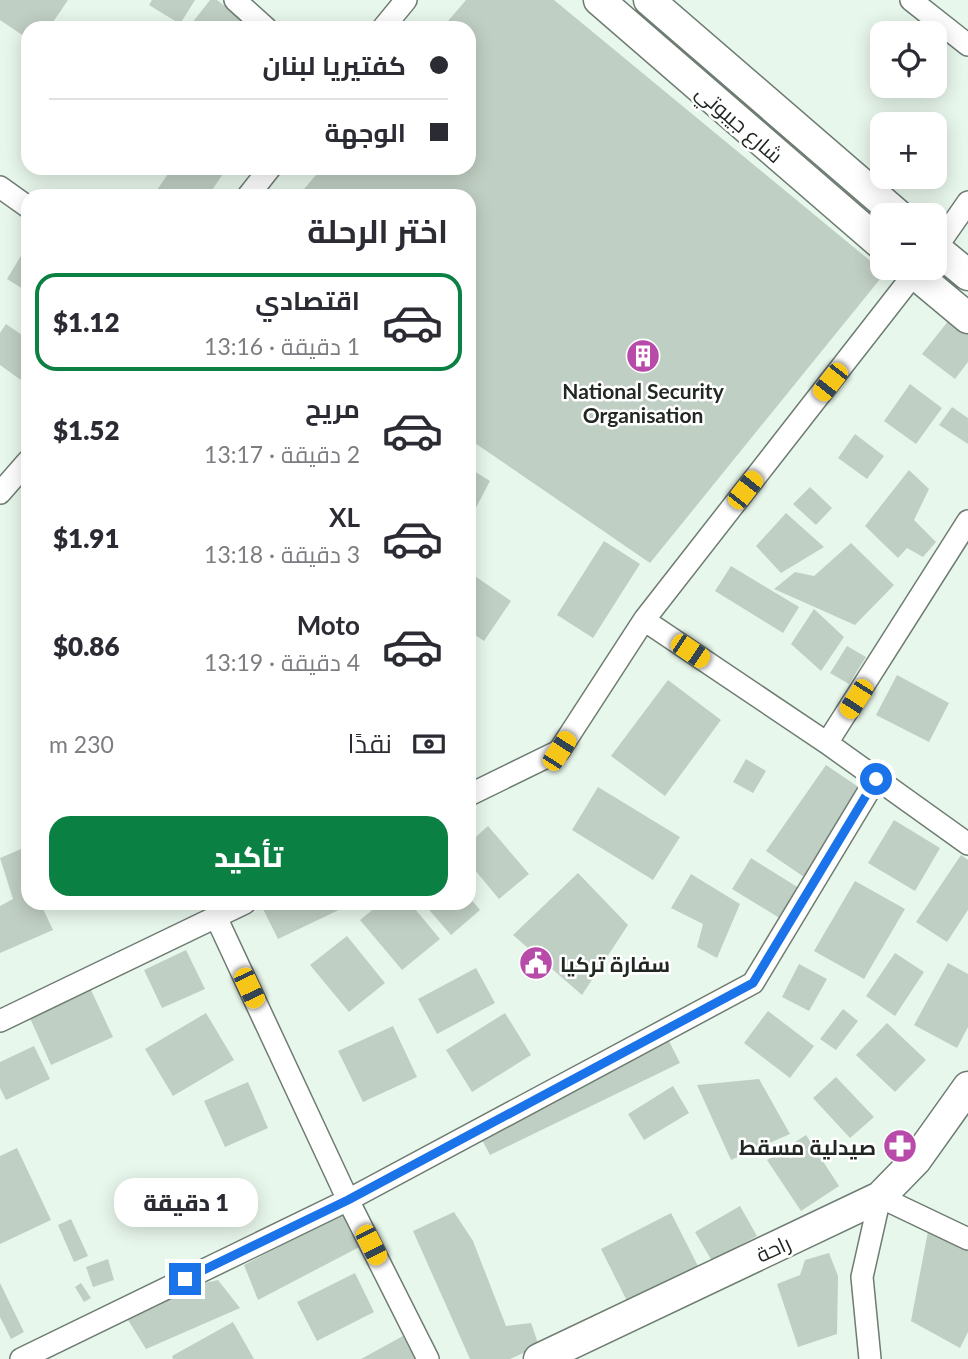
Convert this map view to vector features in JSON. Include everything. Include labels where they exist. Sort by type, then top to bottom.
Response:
[{"type":"street","points":[[235,0],[258,21]]},
{"type":"street","points":[[389,21],[406,0]]},
{"type":"street","name":"شارع جيبوتي","points":[[599,0],[870,236]]},
{"type":"street","name":"شارع جيبوتي","points":[[649,0],[884,203]]},
{"type":"street","points":[[911,0],[968,46]]},
{"type":"street","points":[[254,189],[264,175]]},
{"type":"street","points":[[0,187],[21,202]]},
{"type":"street","points":[[947,231],[968,202]]},
{"type":"street","points":[[947,257],[968,275]]},
{"type":"street","points":[[476,791],[559,751],[644,620],[904,280]]},
{"type":"street","points":[[922,280],[968,318]]},
{"type":"street","points":[[0,494],[21,469]]},
{"type":"street","points":[[827,743],[968,521]]},
{"type":"street","points":[[644,620],[827,743],[968,844]]},
{"type":"street","points":[[21,1359],[348,1200],[753,983],[876,779]]},
{"type":"street","points":[[0,1021],[230,910]]},
{"type":"street","points":[[216,917],[348,1200],[428,1359]]},
{"type":"street","name":"راحة","points":[[539,1359],[880,1197],[916,1160],[968,1087]]},
{"type":"street","points":[[870,1359],[862,1277],[880,1197],[968,1239]]},
{"type":"building","points":[[0,0],[68,0],[54,21],[21,21],[21,34],[0,20]]},
{"type":"building","points":[[152,0],[195,0],[182,21],[175,21],[149,5]]},
{"type":"building","points":[[210,0],[217,0],[243,21],[194,21]]},
{"type":"building","name":"National Security Organisation","points":[[466,0],[554,0],[870,261],[870,280],[879,280],[650,563],[476,444],[476,189],[304,189],[316,175],[476,175],[476,21],[448,21]]},
{"type":"building","points":[[167,175],[222,175],[213,189],[158,189]]},
{"type":"building","points":[[21,256],[21,288],[7,279]]},
{"type":"building","points":[[953,315],[968,327],[968,362],[955,379],[922,354]]},
{"type":"building","points":[[6,324],[21,334],[21,380],[0,365],[0,333]]},
{"type":"building","points":[[910,384],[942,408],[916,444],[884,421]]},
{"type":"building","points":[[952,407],[968,418],[968,444],[939,425]]},
{"type":"building","points":[[855,434],[884,456],[867,479],[838,458]]},
{"type":"building","points":[[909,470],[929,489],[914,520],[936,542],[923,557],[907,548],[898,558],[865,526]]},
{"type":"building","points":[[476,472],[490,481],[476,508]]},
{"type":"building","points":[[810,487],[832,508],[816,525],[793,504]]},
{"type":"building","points":[[786,513],[824,547],[781,573],[756,546]]},
{"type":"building","points":[[604,541],[640,564],[593,638],[557,615]]},
{"type":"building","points":[[851,543],[894,585],[855,625],[774,589],[795,572],[814,576]]},
{"type":"building","points":[[731,566],[799,607],[783,633],[715,591]]},
{"type":"building","points":[[476,577],[511,601],[484,641],[476,636]]},
{"type":"building","points":[[814,609],[844,637],[821,671],[791,644]]},
{"type":"building","points":[[847,646],[866,657],[849,684],[830,673]]},
{"type":"building","points":[[897,675],[949,703],[929,742],[876,715]]},
{"type":"building","points":[[668,680],[721,720],[665,796],[611,756]]},
{"type":"building","points":[[746,759],[766,771],[753,793],[733,782]]},
{"type":"building","points":[[826,765],[863,790],[804,877],[766,851]]},
{"type":"building","points":[[598,787],[680,837],[653,880],[572,830]]},
{"type":"building","points":[[894,820],[940,848],[915,891],[868,863]]},
{"type":"building","points":[[488,826],[529,874],[499,899],[476,871],[476,837]]},
{"type":"building","points":[[21,849],[21,910],[43,910],[53,930],[0,953],[0,906],[13,899],[0,858]]},
{"type":"building","points":[[961,855],[968,860],[968,910],[947,942],[916,922]]},
{"type":"building","points":[[751,858],[799,888],[781,919],[732,889]]},
{"type":"building","points":[[578,873],[628,925],[582,995],[513,935]]},
{"type":"building","points":[[691,874],[740,904],[717,958],[697,947],[703,924],[671,908]]},
{"type":"building","points":[[855,881],[905,909],[864,979],[814,951]]},
{"type":"building","points":[[476,905],[480,910],[451,935],[429,910],[476,910]]},
{"type":"building","points":[[264,910],[339,910],[278,939]]},
{"type":"building","points":[[372,910],[416,910],[440,939],[402,970],[360,920]]},
{"type":"building","points":[[347,936],[385,983],[349,1012],[310,965]]},
{"type":"building","points":[[186,950],[205,989],[162,1008],[144,970]]},
{"type":"building","points":[[895,953],[924,972],[895,1016],[866,996]]},
{"type":"building","points":[[948,963],[968,974],[968,1027],[957,1048],[914,1025]]},
{"type":"building","points":[[799,964],[827,979],[809,1011],[782,997]]},
{"type":"building","points":[[476,968],[495,1003],[437,1034],[418,999]]},
{"type":"building","points":[[90,988],[113,1037],[51,1065],[29,1016]]},
{"type":"building","points":[[843,1009],[858,1021],[836,1050],[820,1039]]},
{"type":"building","points":[[768,1011],[814,1046],[790,1078],[744,1043]]},
{"type":"building","points":[[206,1013],[234,1060],[173,1096],[145,1049]]},
{"type":"building","points":[[505,1013],[531,1055],[472,1092],[446,1050]]},
{"type":"building","points":[[887,1023],[926,1060],[895,1092],[856,1055]]},
{"type":"building","points":[[393,1026],[417,1077],[363,1102],[338,1051]]},
{"type":"building","points":[[669,1041],[680,1063],[490,1155],[479,1134]]},
{"type":"building","points":[[34,1046],[50,1079],[6,1100],[0,1088],[0,1062]]},
{"type":"building","points":[[836,1077],[874,1117],[850,1138],[813,1098]]},
{"type":"building","points":[[759,1079],[790,1134],[731,1160],[697,1085]]},
{"type":"building","points":[[248,1082],[268,1128],[225,1147],[204,1101]]},
{"type":"building","points":[[673,1086],[689,1113],[644,1140],[628,1114]]},
{"type":"building","points":[[806,1135],[839,1186],[801,1211],[767,1160]]},
{"type":"building","points":[[17,1148],[51,1220],[0,1244],[0,1156]]},
{"type":"building","points":[[740,1206],[757,1236],[712,1261],[695,1232]]},
{"type":"building","points":[[351,1209],[367,1243],[258,1300],[244,1265]]},
{"type":"building","points":[[454,1212],[473,1241],[506,1326],[531,1323],[539,1346],[510,1359],[470,1359],[413,1231]]},
{"type":"building","points":[[671,1213],[698,1266],[627,1301],[601,1249]]},
{"type":"building","points":[[71,1219],[88,1256],[74,1262],[58,1225]]},
{"type":"building","points":[[929,1226],[968,1247],[968,1332],[960,1348],[911,1321]]},
{"type":"building","points":[[829,1253],[838,1276],[837,1334],[798,1347],[777,1284],[800,1275],[805,1260]]},
{"type":"building","points":[[108,1259],[114,1280],[93,1287],[86,1267]]},
{"type":"building","points":[[355,1273],[374,1312],[317,1341],[297,1302]]},
{"type":"building","points":[[218,1280],[240,1308],[146,1349],[128,1320],[179,1289]]},
{"type":"building","points":[[0,1283],[24,1332],[11,1339],[0,1317]]},
{"type":"building","points":[[81,1283],[91,1298],[84,1302],[75,1287]]},
{"type":"building","points":[[233,1322],[254,1359],[173,1359],[172,1356]]},
{"type":"building","points":[[403,1336],[415,1359],[361,1359]]},
{"type":"place","name":"National Security Organisation","points":[[643,356]]},
{"type":"place","name":"سفارة تركيا","points":[[536,963]]},
{"type":"place","name":"صيدلية مسقط","points":[[900,1146]]},
{"type":"route","points":[[185,1279],[348,1200],[753,983],[876,779]]}]
